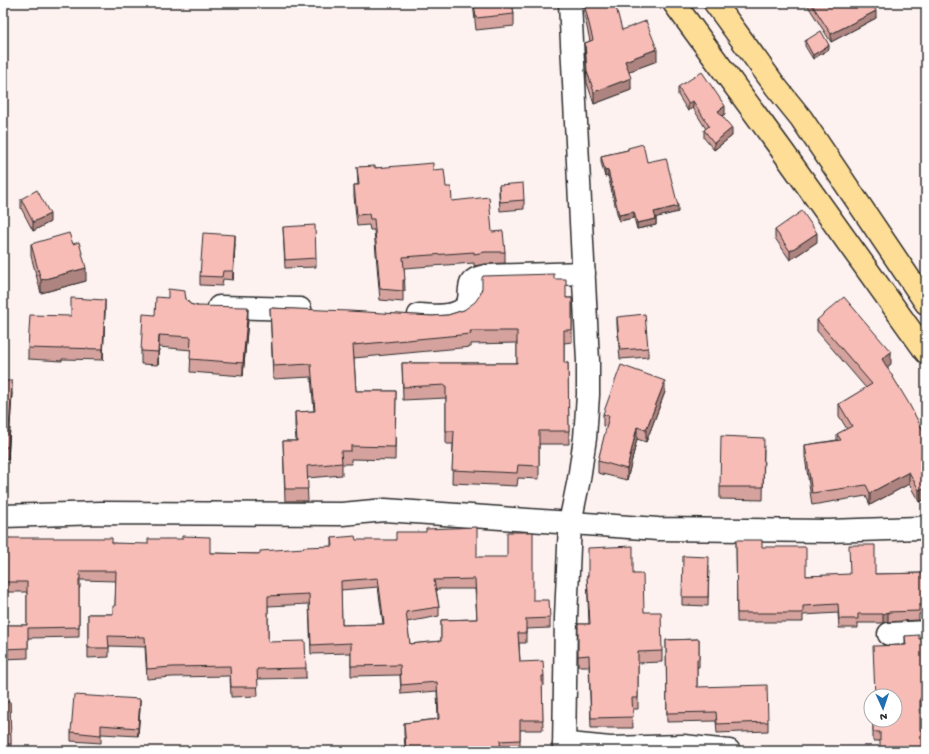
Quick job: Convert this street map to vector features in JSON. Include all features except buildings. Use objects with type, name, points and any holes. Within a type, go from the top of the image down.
[{"type":"highway","points":[[674,3],[781,149],[926,352]]},
{"type":"highway","points":[[716,3],[776,87],[801,118],[926,303]]},
{"type":"street","points":[[570,3],[584,273],[588,395],[585,438],[579,479],[570,523],[566,618],[564,748],[581,745],[610,748],[683,746],[729,751]]},
{"type":"street","points":[[403,314],[433,316],[447,315],[460,311],[469,301],[469,287],[478,277],[584,273]]},
{"type":"street","points":[[197,306],[319,310]]},
{"type":"street","points":[[3,516],[101,513],[342,514],[385,510],[658,529],[828,531],[926,527]]},
{"type":"street","points":[[889,634],[926,632]]}]
